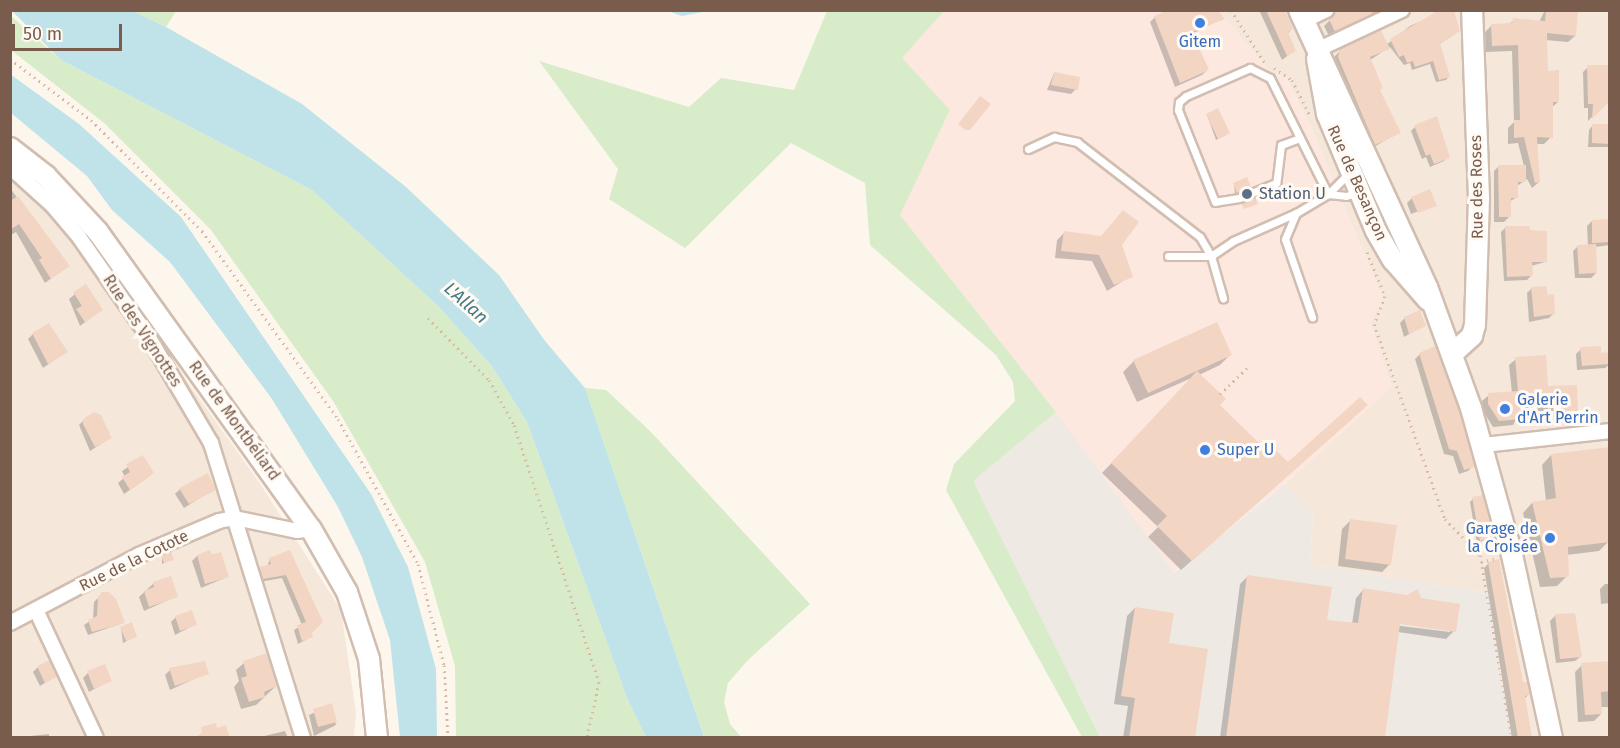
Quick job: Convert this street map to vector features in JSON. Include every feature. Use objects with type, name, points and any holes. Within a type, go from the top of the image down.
[{"type":"main road","name":"Rue des Roses","points":[[1452,354],[1472,336],[1475,325],[1479,198],[1472,10]]},
{"type":"main road","name":"Rue de Besançon","points":[[1302,16],[1317,50],[1362,180],[1393,260],[1430,301]]},
{"type":"main road","name":"Rue de Besançon","points":[[1317,50],[1327,114],[1362,180],[1427,287],[1430,301],[1452,354],[1484,446],[1512,555],[1552,738]]},
{"type":"main road","name":"Rue de Montbéliard","points":[[10,148],[46,176],[98,232],[311,529],[347,592],[369,659],[377,738]]},
{"type":"street","points":[[1302,16],[1327,10]]},
{"type":"street","points":[[1317,50],[1402,10]]},
{"type":"street","name":"Rue des Vignottes","points":[[10,167],[52,205],[79,237],[148,336],[211,443],[303,738]]},
{"type":"street","points":[[1484,446],[1610,431]]},
{"type":"street","points":[[235,518],[297,531],[311,529]]},
{"type":"street","name":"Rue de la Cotote","points":[[10,623],[139,555],[235,518]]},
{"type":"street","points":[[36,610],[96,738]]},
{"type":"lane","points":[[1300,138],[1281,145],[1276,183],[1239,198],[1215,202],[1178,110],[1179,102],[1186,96],[1250,68],[1261,71],[1270,78],[1300,138],[1328,194]]},
{"type":"lane","points":[[1028,149],[1054,137],[1077,142],[1200,237],[1211,256],[1223,298]]},
{"type":"lane","points":[[1168,256],[1211,256],[1233,241],[1296,213],[1328,194],[1362,180]]},
{"type":"lane","points":[[1328,194],[1346,196],[1362,180]]},
{"type":"lane","points":[[1296,213],[1288,227],[1287,251],[1312,317]]},
{"type":"path","points":[[1231,10],[1266,65],[1281,70],[1292,80],[1312,122]]},
{"type":"path","points":[[10,60],[91,120],[202,231],[338,419],[418,564],[444,665],[448,738]]},
{"type":"path","points":[[1363,241],[1384,296],[1374,324],[1445,519],[1479,555],[1512,738]]},
{"type":"path","points":[[428,318],[489,380],[514,425],[600,682],[587,738]]},
{"type":"path","points":[[1220,393],[1248,368]]},
{"type":"shaded area","points":[[944,11],[1219,11],[1270,72],[1285,76],[1312,130],[1383,299],[1370,323],[1392,387],[1285,484],[1173,573],[1056,412],[899,215],[950,111],[901,58]]},
{"type":"shaded area","points":[[1219,11],[1609,11],[1609,737],[1511,737],[1489,593],[1310,565],[1313,513],[1285,484],[1391,387],[1370,323],[1383,299],[1312,130],[1285,76],[1270,72]]},
{"type":"shaded area","points":[[10,176],[62,206],[259,482],[341,610],[356,713],[354,737],[11,737]]},
{"type":"shaded area","points":[[1056,412],[1174,573],[1285,484],[1313,513],[1310,565],[1489,593],[1511,737],[1100,737],[972,481]]},
{"type":"green space","points":[[133,11],[176,11],[166,27]]},
{"type":"green space","points":[[827,11],[944,11],[902,58],[950,110],[900,215],[1056,412],[973,481],[1100,737],[1082,737],[946,490],[954,464],[1015,401],[1013,382],[996,355],[870,245],[865,183],[791,143],[685,248],[609,199],[618,169],[539,61],[689,107],[721,78],[794,90]]},
{"type":"green space","points":[[10,15],[61,60],[312,190],[438,306],[491,365],[527,422],[627,698],[646,737],[456,737],[455,666],[425,562],[333,401],[211,230],[104,123],[11,50]]},
{"type":"green space","points":[[585,388],[606,390],[650,431],[810,604],[748,660],[728,683],[724,702],[730,724],[741,737],[704,737]]},
{"type":"water","name":"L'Allan","points":[[11,10],[133,11],[166,27],[302,104],[406,187],[499,275],[545,341],[585,388],[704,737],[646,737],[627,698],[527,422],[491,365],[438,306],[312,190],[61,60]]},
{"type":"water","points":[[668,11],[707,11],[682,16]]},
{"type":"water","points":[[10,74],[79,124],[181,217],[371,494],[408,567],[436,669],[437,737],[400,737],[390,640],[362,557],[338,507],[272,399],[170,262],[112,210],[87,176],[11,113]]},
{"type":"building","points":[[1168,10],[1218,10],[1225,19],[1192,32],[1209,70],[1180,83],[1154,16]]},
{"type":"building","points":[[1266,10],[1285,10],[1293,29],[1288,32],[1296,51],[1287,56]]},
{"type":"building","points":[[1336,10],[1372,10],[1373,14],[1335,32],[1329,19]]},
{"type":"building","points":[[1439,10],[1454,10],[1460,31],[1440,43],[1450,77],[1439,80],[1433,61],[1415,67],[1413,61],[1407,63],[1404,55],[1399,57],[1390,39]]},
{"type":"building","points":[[1546,10],[1578,10],[1576,36],[1547,33],[1548,71],[1559,70],[1559,102],[1553,102],[1553,138],[1537,137],[1540,182],[1535,183],[1524,137],[1514,138],[1514,120],[1520,120],[1518,45],[1492,46],[1491,24],[1512,23],[1513,18],[1545,21]]},
{"type":"building","points":[[1381,30],[1390,49],[1370,57],[1383,88],[1380,90],[1401,133],[1375,145],[1338,57],[1340,49]]},
{"type":"building","points":[[1587,65],[1608,65],[1610,76],[1609,102],[1592,119],[1593,104],[1588,104]]},
{"type":"building","points":[[1054,72],[1080,77],[1078,90],[1051,85]]},
{"type":"building","points":[[980,96],[991,104],[970,130],[965,130],[958,124]]},
{"type":"building","points":[[1218,108],[1230,133],[1218,139],[1206,114]]},
{"type":"building","points":[[1437,116],[1450,158],[1434,164],[1430,154],[1426,156],[1414,125]]},
{"type":"building","points":[[1592,124],[1610,124],[1610,144],[1592,143]]},
{"type":"building","points":[[1498,165],[1526,165],[1526,182],[1518,182],[1518,198],[1511,198],[1511,217],[1499,217]]},
{"type":"building","points":[[1247,177],[1251,187],[1237,193],[1233,183]]},
{"type":"building","points":[[1430,189],[1437,206],[1418,213],[1411,197]]},
{"type":"building","points":[[18,196],[70,266],[51,279],[39,260],[42,258],[19,224],[10,230],[10,201]]},
{"type":"building","points":[[1255,197],[1258,204],[1244,209],[1241,203]]},
{"type":"building","points":[[1123,210],[1139,222],[1122,245],[1133,277],[1114,285],[1099,255],[1061,251],[1064,231],[1101,236]]},
{"type":"building","points":[[1610,219],[1610,242],[1592,243],[1592,220]]},
{"type":"building","points":[[1505,226],[1529,226],[1530,230],[1547,231],[1547,262],[1532,262],[1533,276],[1507,277]]},
{"type":"building","points":[[1596,244],[1597,273],[1579,274],[1577,245]]},
{"type":"building","points":[[86,284],[103,310],[85,322],[76,309],[82,306],[73,292]]},
{"type":"building","points":[[1546,286],[1548,295],[1554,294],[1555,314],[1534,317],[1531,287]]},
{"type":"building","points":[[1420,310],[1426,326],[1409,334],[1404,317]]},
{"type":"building","points":[[1217,322],[1232,355],[1148,393],[1133,360]]},
{"type":"building","points":[[49,323],[68,352],[48,364],[32,333]]},
{"type":"building","points":[[1435,346],[1460,412],[1475,467],[1464,470],[1457,451],[1449,449],[1419,353]]},
{"type":"building","points":[[1601,346],[1601,353],[1610,352],[1610,364],[1582,366],[1580,347]]},
{"type":"building","points":[[1546,355],[1548,386],[1577,385],[1578,414],[1559,415],[1559,405],[1527,406],[1521,407],[1521,419],[1499,421],[1488,404],[1488,393],[1518,391],[1515,357]]},
{"type":"building","points":[[1197,371],[1226,399],[1220,405],[1258,442],[1266,441],[1288,462],[1360,397],[1368,405],[1192,561],[1157,526],[1167,516],[1111,463]]},
{"type":"building","points":[[94,412],[101,415],[112,438],[95,447],[83,424],[83,419]]},
{"type":"building","points":[[1610,447],[1610,542],[1568,547],[1569,577],[1550,578],[1532,502],[1556,498],[1551,454]]},
{"type":"building","points":[[143,455],[154,473],[130,490],[122,477],[130,472],[126,464]]},
{"type":"building","points":[[208,473],[216,490],[189,504],[179,488]]},
{"type":"building","points":[[1483,495],[1495,537],[1480,541],[1472,497]]},
{"type":"building","points":[[1350,519],[1397,525],[1391,565],[1345,559]]},
{"type":"building","points":[[210,550],[212,555],[221,552],[229,577],[205,584],[197,555]]},
{"type":"building","points":[[290,550],[323,622],[312,633],[313,637],[302,641],[297,625],[306,622],[286,575],[263,579],[259,567],[271,564],[269,558]]},
{"type":"building","points":[[171,551],[174,560],[164,563],[161,555]]},
{"type":"building","points":[[1499,559],[1523,682],[1527,682],[1530,695],[1525,696],[1532,738],[1518,738],[1488,562]]},
{"type":"building","points":[[1247,575],[1332,587],[1327,620],[1358,623],[1363,588],[1407,595],[1418,589],[1421,598],[1460,604],[1456,632],[1400,624],[1385,738],[1226,738]]},
{"type":"building","points":[[171,576],[178,597],[149,607],[144,591],[154,587],[153,582]]},
{"type":"building","points":[[102,592],[109,592],[116,599],[125,623],[92,632],[88,620],[97,616],[98,597]]},
{"type":"building","points":[[1135,607],[1174,613],[1169,643],[1208,649],[1195,738],[1129,738],[1135,698],[1121,696]]},
{"type":"building","points":[[192,610],[197,625],[180,631],[175,616]]},
{"type":"building","points":[[1575,613],[1582,657],[1560,659],[1555,614]]},
{"type":"building","points":[[132,622],[137,637],[126,641],[120,627]]},
{"type":"building","points":[[267,653],[277,686],[264,692],[265,697],[249,702],[241,678],[247,676],[243,661]]},
{"type":"building","points":[[50,660],[57,677],[45,683],[37,666]]},
{"type":"building","points":[[205,661],[209,674],[175,686],[169,668]]},
{"type":"building","points":[[1610,661],[1610,691],[1601,692],[1602,714],[1585,715],[1581,663]]},
{"type":"building","points":[[105,664],[112,681],[94,689],[87,671]]},
{"type":"building","points":[[332,703],[337,722],[318,727],[313,709]]},
{"type":"building","points":[[216,723],[217,728],[226,725],[230,738],[195,738],[202,732],[201,727]]},
{"type":"place","name":"Gitem","points":[[1200,23]]},
{"type":"place","name":"Station U","points":[[1247,194]]},
{"type":"place","name":"Galerie d'Art Perrin","points":[[1505,409]]},
{"type":"place","name":"Super U","points":[[1205,450]]},
{"type":"place","name":"Garage de la Croisée","points":[[1550,538]]}]
